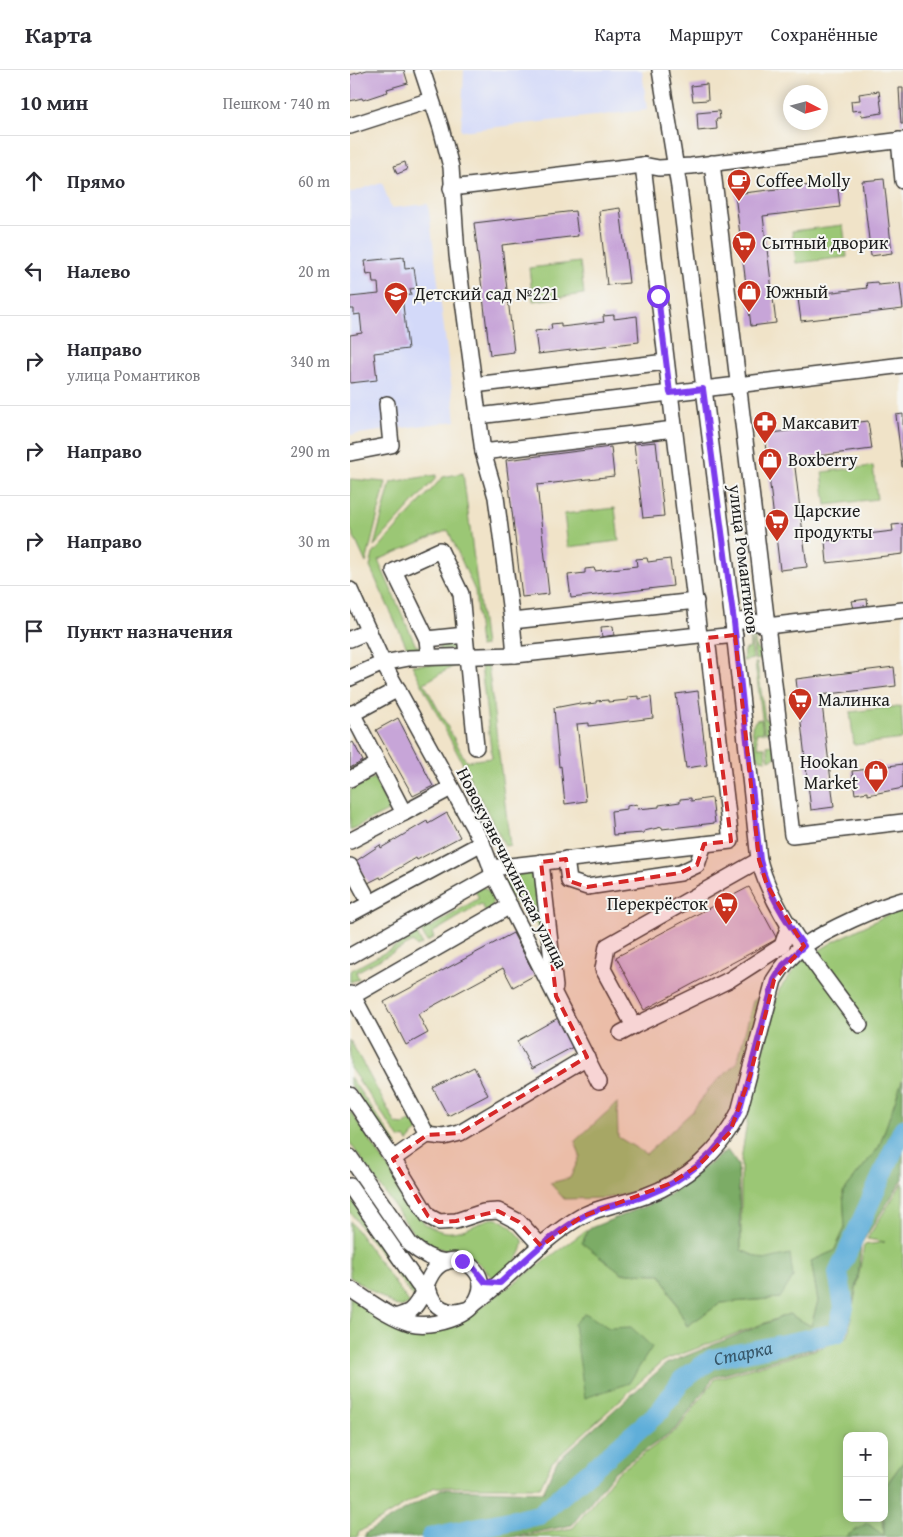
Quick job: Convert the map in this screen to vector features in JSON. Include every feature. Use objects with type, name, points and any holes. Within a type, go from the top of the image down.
[{"type":"street","points":[[422,70],[451,168],[451,188],[478,416],[483,452],[496,497],[515,655]]},
{"type":"street","name":"улица Романтиков","points":[[660,70],[675,166],[734,628],[760,860],[767,885],[789,925],[860,1025]]},
{"type":"street","points":[[350,126],[431,100]]},
{"type":"street","points":[[451,188],[643,165],[659,168],[712,163],[901,140],[903,181]]},
{"type":"street","points":[[712,163],[792,835],[903,822]]},
{"type":"street","points":[[350,678],[383,662],[429,658],[515,655],[699,635],[643,165]]},
{"type":"street","points":[[474,385],[666,362]]},
{"type":"street","points":[[478,416],[903,365]]},
{"type":"street","points":[[350,453],[391,445],[387,404]]},
{"type":"street","points":[[483,452],[674,429]]},
{"type":"street","points":[[429,658],[427,639],[394,571],[440,550],[461,594],[476,747]]},
{"type":"street","name":"Новокузнечихинская улица","points":[[350,590],[383,662],[482,843],[510,906],[599,1082]]},
{"type":"street","points":[[512,621],[696,601]]},
{"type":"street","points":[[350,956],[493,871],[541,862],[731,840],[708,638],[749,620],[767,626],[903,610]]},
{"type":"street","points":[[350,639],[369,630]]},
{"type":"street","points":[[427,639],[465,635]]},
{"type":"street","points":[[398,689],[351,714],[404,813]]},
{"type":"street","points":[[350,779],[378,764]]},
{"type":"street","points":[[350,841],[451,788]]},
{"type":"street","points":[[350,914],[482,843]]},
{"type":"street","points":[[566,859],[569,881],[587,887],[680,872],[697,866],[704,844]]},
{"type":"street","points":[[760,860],[607,946],[603,969],[628,1030],[729,980],[782,946],[789,925]]},
{"type":"street","points":[[541,862],[556,996]]},
{"type":"street","points":[[350,866],[370,903]]},
{"type":"street","points":[[350,1289],[396,1317],[408,1322],[430,1325],[439,1324],[470,1307],[500,1283],[540,1246],[581,1217],[646,1196],[698,1166],[718,1148],[730,1132],[739,1112],[774,980],[783,965],[804,946],[885,906],[903,900]]},
{"type":"street","points":[[427,1135],[352,995],[510,906]]},
{"type":"street","points":[[393,1159],[427,1135],[444,1137],[460,1133],[587,1057]]},
{"type":"street","points":[[350,1095],[428,1216],[439,1222],[456,1222],[483,1212],[498,1211],[519,1222],[540,1246]]},
{"type":"street","points":[[350,1157],[410,1244],[419,1252],[438,1261],[457,1260],[467,1263],[479,1277],[488,1283],[500,1283]]},
{"type":"street","points":[[350,1186],[429,1289],[439,1307],[447,1311],[457,1312],[470,1307],[480,1291],[479,1277]]},
{"type":"street","points":[[396,1317],[409,1311],[429,1289],[436,1268],[446,1262]]},
{"type":"highlighted area","points":[[735,635],[759,860],[767,885],[804,946],[774,980],[750,1076],[730,1132],[698,1166],[669,1184],[581,1217],[541,1246],[519,1222],[498,1211],[456,1221],[439,1222],[428,1216],[393,1159],[427,1135],[460,1133],[587,1057],[556,996],[541,862],[566,859],[569,881],[587,887],[680,873],[697,865],[704,844],[731,841],[707,638]]},
{"type":"shaded area","points":[[464,70],[642,70],[647,110],[461,131]]},
{"type":"shaded area","name":"Детский сад №221","points":[[382,182],[391,208],[428,204],[456,421],[350,435],[350,193]]},
{"type":"green space","points":[[843,225],[847,257],[796,263],[792,231]]},
{"type":"green space","points":[[580,262],[584,294],[533,301],[529,268]]},
{"type":"green space","points":[[873,466],[877,499],[826,505],[822,472]]},
{"type":"green space","points":[[463,473],[485,646],[480,647],[475,591],[448,530],[378,560],[416,646],[424,646],[425,650],[409,652],[370,567],[373,554],[443,477]]},
{"type":"green space","points":[[436,475],[436,478],[374,546],[391,482]]},
{"type":"green space","points":[[350,479],[386,482],[366,563],[350,528]]},
{"type":"green space","points":[[615,508],[619,541],[568,547],[564,514]]},
{"type":"green space","points":[[751,628],[753,629],[756,649],[763,651],[765,658],[755,660]]},
{"type":"green space","points":[[749,629],[753,659],[743,661],[744,650],[750,648]]},
{"type":"green space","points":[[464,642],[465,649],[439,650],[440,644]]},
{"type":"green space","points":[[459,663],[424,683],[466,761],[492,758],[481,666],[488,664],[510,845],[505,846],[412,665]]},
{"type":"green space","points":[[755,663],[757,663],[765,719],[773,721],[776,757],[769,760],[767,746],[773,745],[771,732],[764,732]]},
{"type":"green space","points":[[901,706],[903,739],[854,745],[850,712]]},
{"type":"green space","points":[[761,719],[763,733],[756,733],[758,747],[765,747],[766,760],[760,759],[755,753],[752,726],[756,720]]},
{"type":"green space","points":[[374,778],[390,810],[350,830],[350,790]]},
{"type":"green space","points":[[535,872],[546,941],[524,902],[517,906],[504,885],[513,876]]},
{"type":"green space","points":[[483,887],[492,896],[492,908],[486,912],[481,904],[432,933],[434,938],[427,942],[419,927],[426,923],[429,928],[479,898],[475,891]]},
{"type":"green space","points":[[903,907],[903,1078],[879,1147],[843,1192],[845,1228],[834,1251],[811,1261],[818,1301],[811,1326],[789,1314],[663,1361],[552,1462],[540,1487],[435,1487],[359,1532],[357,1537],[350,1537],[350,1296],[408,1328],[455,1326],[588,1229],[583,1243],[622,1273],[661,1274],[687,1326],[721,1303],[780,1298],[764,1260],[741,1250],[741,1160],[750,1103],[779,990],[800,962],[833,942]]},
{"type":"green space","points":[[414,928],[422,944],[417,947],[413,942],[356,972],[359,979],[350,982],[350,971],[412,938],[409,931]]},
{"type":"green space","points":[[763,994],[732,1112],[712,1142],[675,1170],[644,1190],[608,1198],[564,1199],[550,1183],[570,1178],[580,1156],[575,1141],[617,1103],[618,1137],[646,1154],[693,1111],[710,1087],[737,1063],[753,1001]]},
{"type":"green space","points":[[350,1040],[396,1124],[404,1125],[413,1120],[418,1130],[408,1142],[405,1137],[400,1139],[350,1068]]},
{"type":"green space","points":[[350,1077],[397,1145],[394,1146],[385,1136],[350,1084]]},
{"type":"green space","points":[[903,1078],[903,1179],[861,1244],[858,1279],[846,1335],[816,1348],[714,1377],[677,1428],[614,1472],[572,1525],[512,1537],[364,1537],[366,1533],[441,1489],[543,1492],[557,1461],[666,1364],[789,1314],[811,1326],[818,1301],[811,1261],[834,1251],[845,1228],[843,1192],[879,1147]]},
{"type":"green space","points":[[350,1110],[425,1224],[440,1231],[451,1232],[463,1230],[488,1220],[503,1221],[523,1240],[519,1256],[512,1265],[499,1277],[491,1277],[474,1260],[436,1247],[415,1236],[350,1143]]},
{"type":"green space","points":[[727,1150],[738,1165],[741,1250],[764,1260],[790,1254],[793,1277],[780,1298],[721,1303],[687,1326],[661,1274],[622,1273],[582,1243],[588,1229],[663,1199]]},
{"type":"green space","points":[[903,1182],[903,1462],[888,1483],[888,1432],[843,1432],[843,1522],[883,1522],[884,1536],[855,1531],[845,1537],[519,1537],[573,1528],[616,1474],[678,1429],[715,1379],[818,1349],[848,1336],[864,1245],[885,1242],[867,1239]]},
{"type":"green space","points":[[350,1197],[415,1291],[414,1298],[350,1212]]},
{"type":"green space","points":[[350,1221],[410,1304],[402,1307],[394,1305],[350,1277]]},
{"type":"green space","points":[[585,1313],[609,1328],[631,1327],[652,1347],[629,1383],[585,1398],[574,1324]]},
{"type":"green space","points":[[903,1462],[903,1537],[845,1537],[867,1523],[884,1536],[884,1522],[888,1522],[888,1483]]},
{"type":"building","points":[[367,70],[404,70],[408,83],[387,89],[388,92],[363,100],[362,98],[350,101],[350,75]]},
{"type":"building","points":[[707,84],[708,100],[693,101],[691,86]]},
{"type":"building","points":[[899,88],[903,88],[903,124],[901,124]]},
{"type":"building","points":[[879,91],[882,113],[862,116],[861,110],[852,111],[851,101],[860,100],[859,94]]},
{"type":"building","points":[[719,111],[720,119],[716,119],[717,129],[698,131],[697,113]]},
{"type":"building","points":[[405,162],[407,170],[397,174],[394,166]]},
{"type":"building","points":[[884,179],[892,253],[871,256],[862,181]]},
{"type":"building","points":[[837,182],[840,207],[763,216],[776,323],[751,326],[735,194]]},
{"type":"building","points":[[620,208],[629,283],[607,285],[599,211]]},
{"type":"building","points":[[575,211],[578,236],[502,245],[514,352],[490,355],[474,223]]},
{"type":"building","points":[[404,257],[405,269],[414,268],[417,288],[410,289],[411,295],[402,296],[408,349],[374,353],[377,380],[350,383],[350,335],[362,333],[360,314],[354,315],[354,309],[350,309],[350,297],[379,294],[378,283],[373,283],[372,274],[367,275],[365,261]]},
{"type":"building","points":[[877,282],[878,285],[900,283],[903,309],[801,321],[798,298],[815,296],[814,291],[824,290],[825,293],[867,288],[866,283]]},
{"type":"building","points":[[614,315],[614,319],[637,316],[639,342],[538,354],[535,331],[552,329],[551,324],[561,323],[561,327],[604,322],[603,316]]},
{"type":"building","points":[[903,414],[903,467],[902,467],[896,415]]},
{"type":"building","points":[[868,421],[872,449],[794,459],[807,567],[780,570],[764,434]]},
{"type":"building","points":[[656,442],[664,516],[643,518],[634,444]]},
{"type":"building","points":[[611,447],[614,476],[537,485],[549,594],[522,597],[506,460]]},
{"type":"building","points":[[903,524],[903,554],[827,563],[825,541],[841,539],[841,535],[851,534],[851,536],[893,531],[892,525]]},
{"type":"building","points":[[647,558],[648,562],[670,559],[673,586],[571,598],[568,575],[585,573],[585,569],[594,568],[595,571],[637,566],[636,559]]},
{"type":"building","points":[[867,599],[868,607],[854,609],[852,601]]},
{"type":"building","points":[[613,626],[614,635],[602,637],[601,627]]},
{"type":"building","points":[[894,667],[896,686],[821,695],[834,807],[811,810],[796,679]]},
{"type":"building","points":[[698,691],[707,765],[686,768],[676,694]]},
{"type":"building","points":[[639,696],[639,699],[651,697],[653,718],[589,726],[589,723],[577,724],[586,801],[565,804],[561,766],[559,767],[554,708],[580,703],[580,705],[596,703],[596,701],[628,700],[628,697]]},
{"type":"building","points":[[398,718],[433,786],[413,796],[376,730]]},
{"type":"building","points":[[353,742],[363,761],[350,768],[350,744]]},
{"type":"building","points":[[880,762],[881,767],[903,764],[903,788],[868,795],[868,792],[855,794],[852,771],[869,769],[868,764]]},
{"type":"building","points":[[691,798],[691,801],[712,798],[715,823],[662,829],[662,827],[644,831],[644,833],[613,835],[611,811],[627,809],[627,806],[637,804],[638,809],[659,807],[659,805],[680,802],[680,799]]},
{"type":"building","points":[[447,813],[460,837],[417,860],[416,858],[381,879],[380,877],[368,883],[356,861],[380,845],[381,848],[427,821],[428,824]]},
{"type":"building","points":[[749,887],[777,939],[644,1010],[616,957]]},
{"type":"building","points":[[513,933],[535,975],[513,987],[503,968],[418,1014],[428,1033],[406,1045],[384,1002]]},
{"type":"building","points":[[558,1018],[573,1047],[532,1069],[517,1041]]},
{"type":"building","points":[[474,1067],[488,1095],[448,1116],[433,1088]]},
{"type":"waterway","name":"Старка","points":[[431,1537],[539,1515],[660,1411],[682,1380],[712,1359],[837,1333],[844,1307],[838,1273],[903,1129]]},
{"type":"place","name":"Coffee Molly","points":[[739,202]]},
{"type":"place","name":"Сытный дворик","points":[[744,264]]},
{"type":"place","name":"Южный","points":[[749,313]]},
{"type":"place","name":"Детский сад №221","points":[[396,315]]},
{"type":"place","name":"Максавит","points":[[765,444]]},
{"type":"place","name":"Boxberry","points":[[770,481]]},
{"type":"place","name":"Царские продукты","points":[[777,542]]},
{"type":"place","name":"Малинка","points":[[800,721]]},
{"type":"place","name":"Hookan Market","points":[[876,793]]},
{"type":"place","name":"Перекрёсток","points":[[726,925]]},
{"type":"route","points":[[462,1261],[471,1265],[485,1282],[500,1283],[540,1246],[581,1217],[646,1196],[698,1166],[718,1148],[730,1132],[739,1112],[774,980],[783,965],[804,946],[789,925],[763,875],[734,622],[703,389],[670,393],[658,296]]}]
